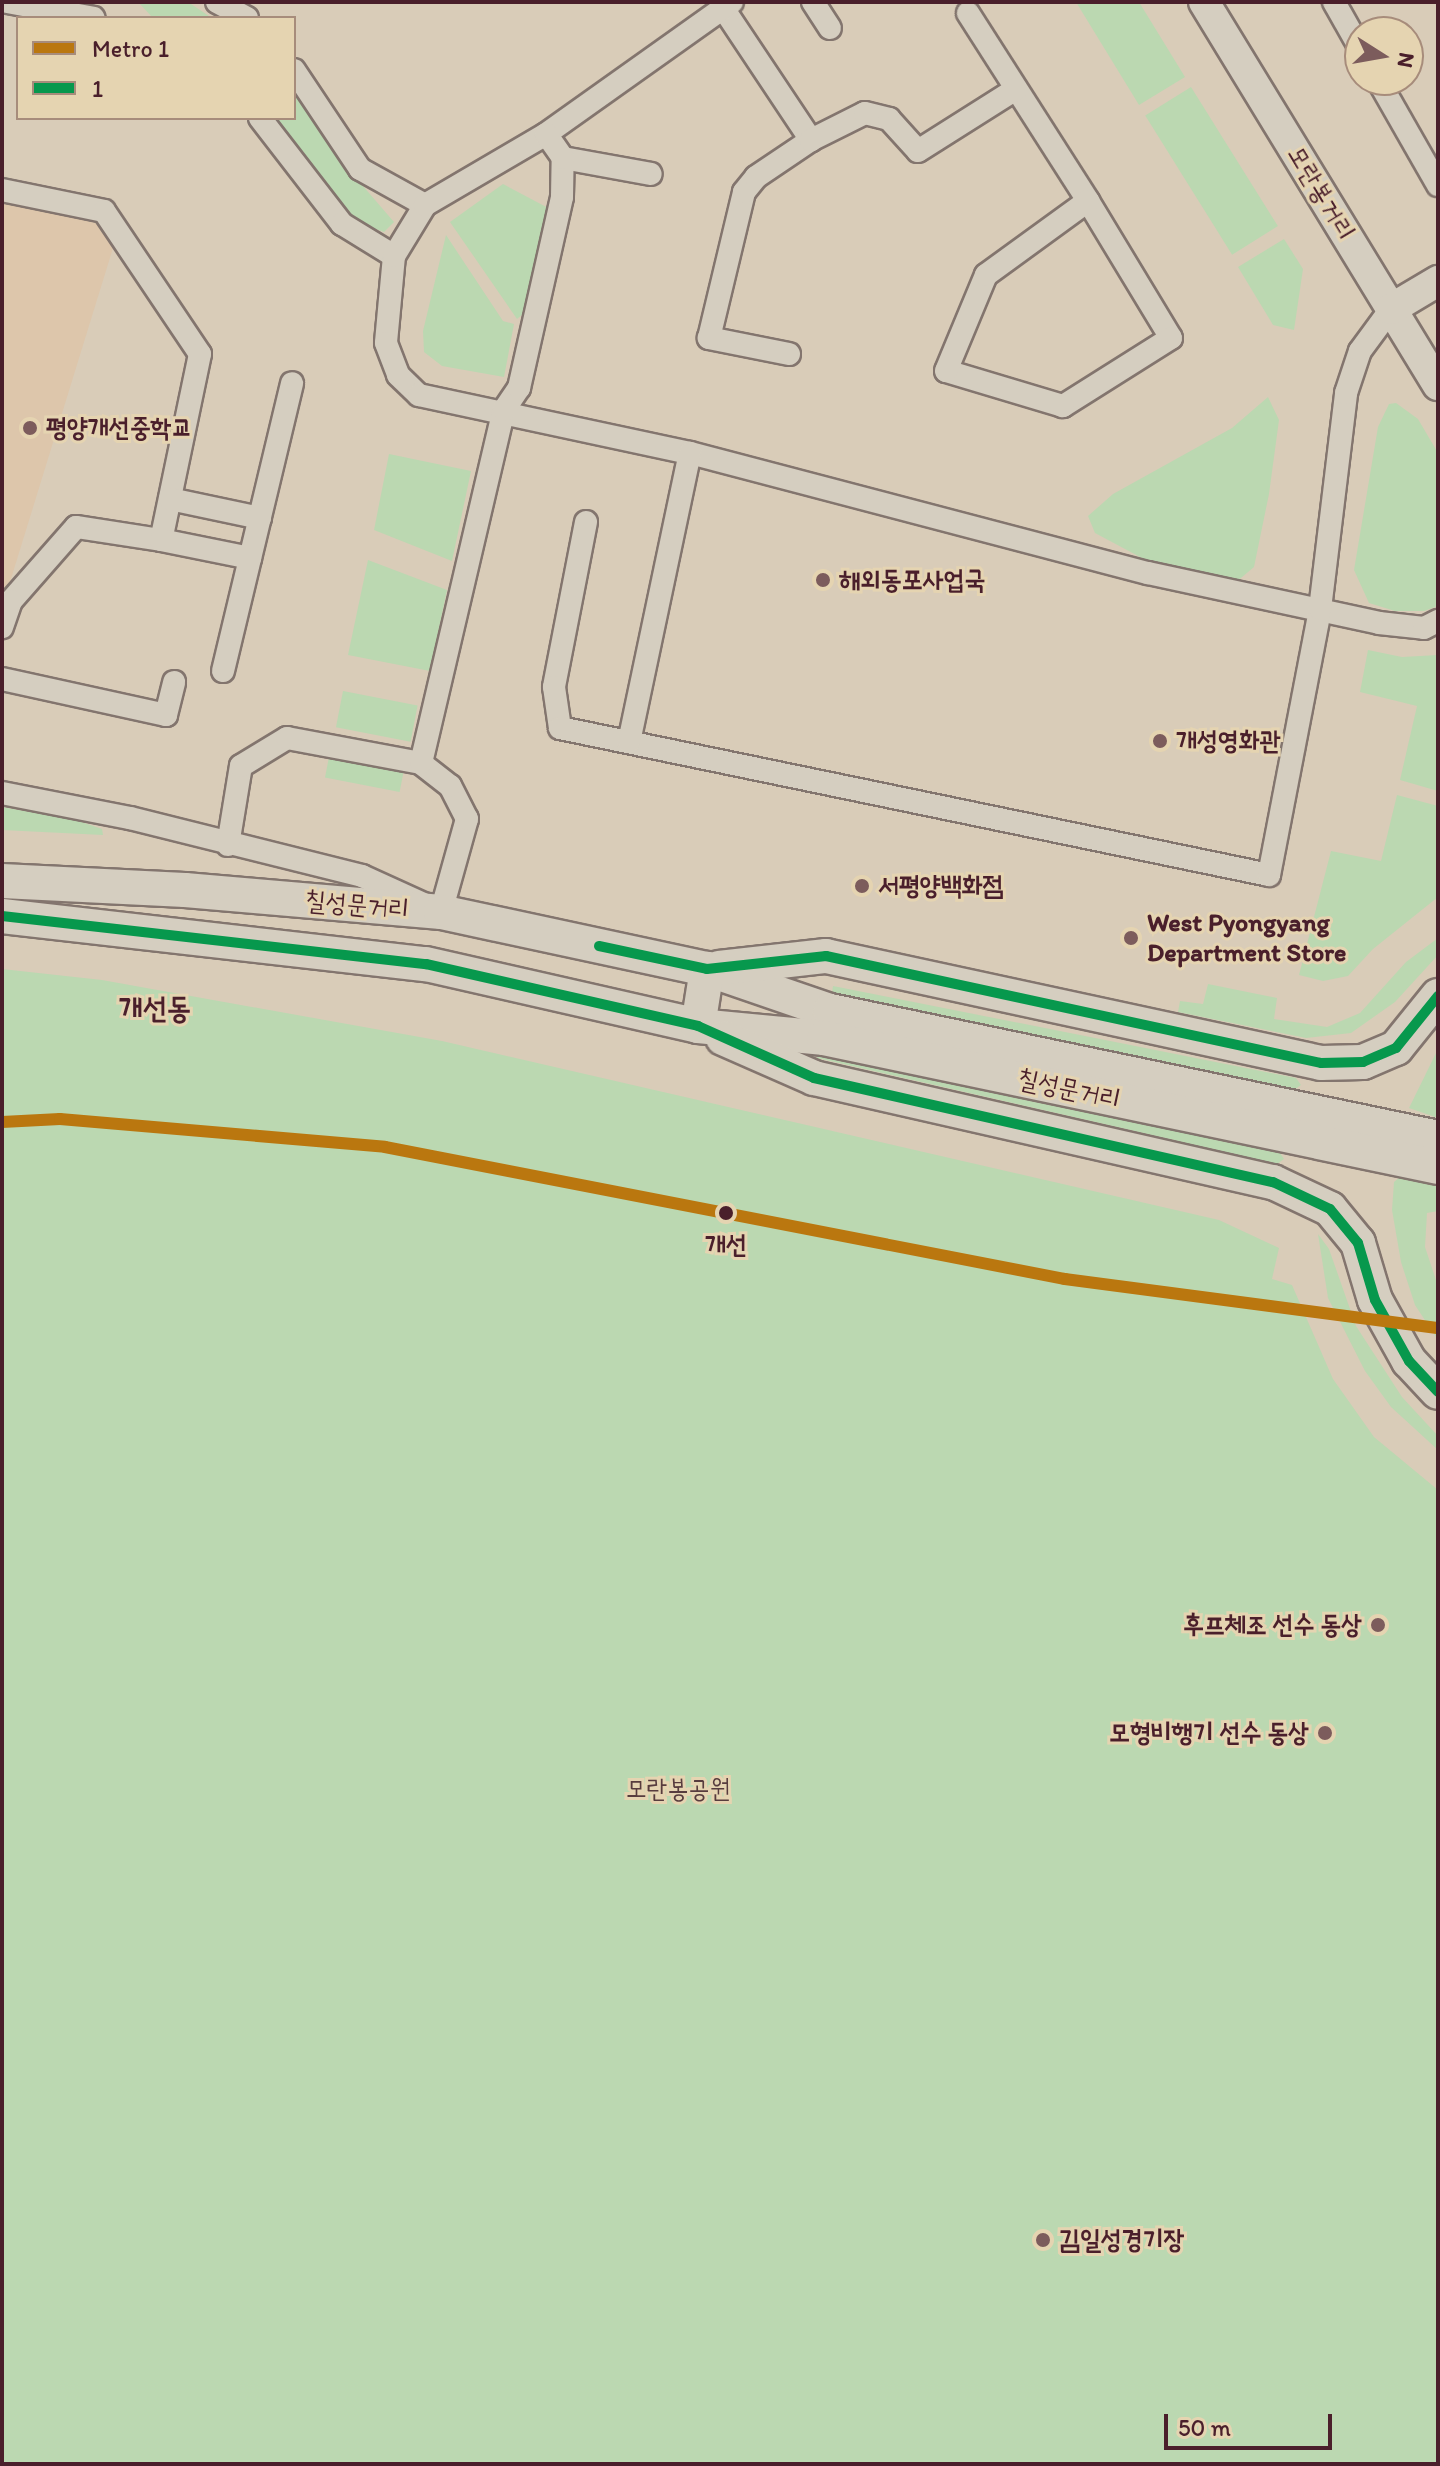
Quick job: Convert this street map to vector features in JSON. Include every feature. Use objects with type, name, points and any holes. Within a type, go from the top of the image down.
[{"type":"main road","name":"모란봉거리","points":[[1204,2],[1438,385]]},
{"type":"main road","points":[[1391,309],[1438,281]]},
{"type":"main road","name":"칠성문거리","points":[[2,881],[185,890],[441,912],[707,969],[830,1011],[1438,1138]]},
{"type":"main road","name":"칠성문거리","points":[[2,916],[426,964],[698,1026],[824,1038],[1438,1167]]},
{"type":"main road","name":"칠성문거리","points":[[707,969],[826,956],[1321,1063],[1363,1062],[1396,1048],[1438,996]]},
{"type":"main road","points":[[698,1026],[707,969]]},
{"type":"main road","name":"칠성문거리","points":[[698,1026],[814,1078],[1273,1182],[1330,1209],[1358,1243],[1375,1300],[1409,1361],[1438,1392]]},
{"type":"street","points":[[7,2],[83,16]]},
{"type":"street","points":[[217,2],[243,16]]},
{"type":"street","points":[[813,2],[830,28]]},
{"type":"street","points":[[1334,2],[1344,20]]},
{"type":"street","points":[[811,140],[727,5],[546,134],[425,205],[394,256],[386,343],[398,375],[419,395],[504,410],[690,453],[1148,573],[1424,628],[1438,621]]},
{"type":"street","points":[[968,13],[1088,201],[1171,338],[1063,406],[946,371],[986,275],[1088,201]]},
{"type":"street","points":[[296,73],[360,169],[425,205]]},
{"type":"street","points":[[789,354],[709,338],[744,192],[756,177],[811,140],[865,113],[889,119],[918,151],[1016,89]]},
{"type":"street","points":[[1387,96],[1438,185]]},
{"type":"street","points":[[262,120],[342,224],[394,256]]},
{"type":"street","points":[[421,763],[504,410],[519,388],[562,197],[563,158],[546,134]]},
{"type":"street","points":[[563,158],[651,174]]},
{"type":"street","points":[[2,190],[104,211],[200,354],[161,540]]},
{"type":"street","points":[[586,522],[554,687],[560,728],[1269,875],[1320,609],[1346,393],[1360,351],[1391,309]]},
{"type":"street","points":[[223,671],[292,383]]},
{"type":"street","points":[[629,742],[690,453]]},
{"type":"street","points":[[170,499],[260,518]]},
{"type":"street","points":[[2,627],[11,601],[76,527],[250,558]]},
{"type":"street","points":[[2,679],[166,715],[174,682]]},
{"type":"street","points":[[2,793],[130,818],[228,845],[362,876],[441,912],[467,819],[450,786],[421,763],[287,738],[241,766],[228,845]]},
{"type":"shaded area","name":"평양개선중학교","points":[[2,202],[97,223],[113,248],[2,608]]},
{"type":"green space","points":[[138,2],[188,2],[209,16],[151,16]]},
{"type":"green space","points":[[1076,2],[1139,2],[1185,77],[1139,105]]},
{"type":"green space","points":[[296,86],[344,164],[394,222],[384,232],[351,220],[277,120],[296,120]]},
{"type":"green space","points":[[1191,87],[1278,226],[1232,255],[1145,116]]},
{"type":"green space","points":[[503,184],[552,210],[533,306],[517,319],[450,222]]},
{"type":"green space","points":[[446,235],[503,321],[514,324],[504,377],[442,366],[424,352],[423,331]]},
{"type":"green space","points":[[1284,239],[1303,269],[1294,330],[1273,325],[1238,267]]},
{"type":"green space","points":[[1268,397],[1279,420],[1269,494],[1254,567],[1235,583],[1155,565],[1095,533],[1088,516],[1113,494],[1232,428]]},
{"type":"green space","points":[[1396,403],[1418,419],[1438,453],[1438,606],[1424,611],[1395,611],[1369,603],[1354,570],[1378,427],[1389,404]]},
{"type":"green space","points":[[389,454],[471,471],[452,561],[374,530]]},
{"type":"green space","points":[[368,560],[447,590],[430,671],[348,655]]},
{"type":"green space","points":[[1368,650],[1402,657],[1438,655],[1438,791],[1400,780],[1417,706],[1360,692]]},
{"type":"green space","points":[[343,691],[418,706],[411,742],[336,727]]},
{"type":"green space","points":[[329,757],[404,772],[400,792],[325,778]]},
{"type":"green space","points":[[1397,795],[1438,806],[1438,897],[1373,949],[1348,976],[1323,981],[1299,975],[1331,851],[1381,861]]},
{"type":"green space","points":[[2,807],[76,820],[102,829],[103,835],[2,830]]},
{"type":"green space","points":[[1438,938],[1438,955],[1395,1002],[1351,1033],[1306,1038],[1178,1012],[1180,1001],[1203,1004],[1208,984],[1277,998],[1274,1019],[1327,1027],[1360,1013],[1406,962]]},
{"type":"green space","name":"모란봉공원","points":[[2,969],[102,980],[442,1041],[1219,1220],[1279,1248],[1272,1279],[1292,1285],[1333,1379],[1374,1437],[1438,1490],[1438,2464],[2,2464]]},
{"type":"green space","points":[[833,986],[1296,1078],[1301,1085],[1294,1090],[832,993]]},
{"type":"green space","points":[[1438,1049],[1438,1118],[1409,1108]]},
{"type":"green space","points":[[819,1051],[1280,1153],[1284,1159],[1277,1164],[817,1058]]},
{"type":"green space","points":[[1400,1177],[1438,1185],[1438,1211],[1427,1213],[1425,1247],[1438,1286],[1438,1340],[1415,1305],[1401,1262],[1392,1210],[1394,1182]]},
{"type":"green space","points":[[1318,1234],[1329,1249],[1356,1326],[1402,1397],[1438,1436],[1438,1450],[1391,1407],[1365,1371],[1328,1298]]},
{"type":"metro line","name":"1","points":[[2,1122],[60,1119],[385,1147],[1065,1279],[1438,1328]]},
{"type":"transit line","name":"1","points":[[2,916],[426,964],[698,1026],[814,1078],[1273,1182],[1330,1209],[1358,1243],[1375,1300],[1409,1361],[1438,1392]]},
{"type":"transit line","name":"1","points":[[599,946],[707,969],[826,956],[1321,1063],[1363,1062],[1396,1048],[1438,996]]},
{"type":"place","name":"평양개선중학교","points":[[30,428]]},
{"type":"place","name":"해외동포사업국","points":[[823,580]]},
{"type":"place","name":"개성영화관","points":[[1160,741]]},
{"type":"place","name":"서평양백화점","points":[[862,886]]},
{"type":"place","name":"West Pyongyang Department Store","points":[[1131,938]]},
{"type":"place","name":"개선","points":[[726,1213]]},
{"type":"place","name":"후프체조 선수 동상","points":[[1378,1625]]},
{"type":"place","name":"모형비행기 선수 동상","points":[[1325,1733]]},
{"type":"place","name":"김일성경기장","points":[[1043,2240]]},
{"type":"district","name":"개선동","points":[[155,1008]]}]
